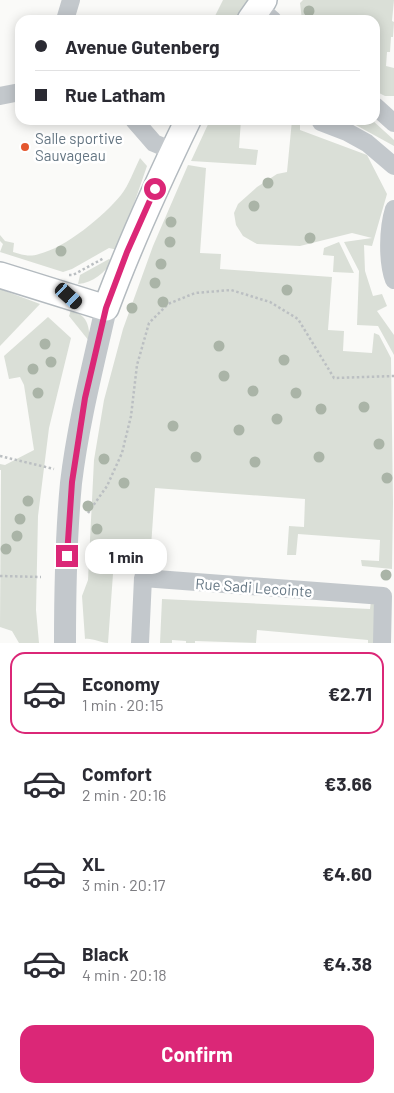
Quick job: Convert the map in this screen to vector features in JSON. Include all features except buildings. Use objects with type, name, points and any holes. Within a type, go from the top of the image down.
[{"type":"main road","points":[[0,275],[66,286],[98,284],[115,262],[186,125]]},
{"type":"main road","points":[[66,286],[106,308],[115,262]]},
{"type":"street","points":[[66,15],[71,0]]},
{"type":"street","points":[[0,96],[15,93]]},
{"type":"street","points":[[380,110],[393,120]]},
{"type":"street","points":[[138,125],[154,143],[173,151]]},
{"type":"street","points":[[328,125],[367,142],[394,166]]},
{"type":"street","points":[[394,209],[390,222],[391,270],[394,280]]},
{"type":"street","points":[[66,286],[89,315],[100,335]]},
{"type":"street","points":[[65,643],[66,575],[73,474],[85,398],[106,308]]},
{"type":"street","name":"Rue Sadi Lecointe","points":[[140,643],[143,578],[383,596],[382,643]]},
{"type":"path","points":[[66,286],[73,275],[115,262]]},
{"type":"path","points":[[86,516],[107,486],[122,453],[131,416],[137,365],[149,323],[168,304],[195,293],[232,290],[270,302],[298,319],[334,378],[394,376]]},
{"type":"path","points":[[0,456],[73,474]]},
{"type":"path","points":[[0,576],[41,577]]},
{"type":"shaded area","points":[[223,0],[250,0],[241,15],[216,15]]},
{"type":"shaded area","points":[[303,0],[394,0],[393,37],[391,37],[390,52],[387,52],[386,66],[394,68],[394,96],[385,96],[380,94],[380,15],[301,15],[300,3]]},
{"type":"shaded area","points":[[208,125],[241,125],[239,148],[258,150],[256,165],[191,161]]},
{"type":"shaded area","points":[[292,125],[300,125],[300,130],[367,155],[387,194],[372,246],[364,245],[365,271],[373,296],[382,294],[387,306],[377,311],[394,335],[394,355],[378,326],[357,325],[359,271],[344,242],[372,238],[352,233],[300,246],[257,244],[243,236],[236,225],[234,213],[238,204],[257,187],[277,174],[287,172]]},
{"type":"shaded area","points":[[356,125],[378,125],[394,140],[394,146]]},
{"type":"shaded area","points":[[140,158],[147,166],[118,250],[109,248],[72,269],[63,272],[0,252],[3,244],[0,241],[0,235],[5,241],[14,243],[13,252],[23,255],[36,255],[49,251],[72,238],[105,212],[121,195]]},
{"type":"shaded area","points":[[188,165],[206,168],[200,253],[221,254],[220,269],[332,277],[328,330],[344,331],[343,351],[372,353],[374,333],[379,335],[391,358],[392,569],[362,566],[361,560],[379,561],[380,540],[298,534],[296,555],[287,555],[289,526],[304,527],[305,499],[155,488],[150,562],[114,560],[108,643],[85,639],[82,596],[88,580],[94,460],[104,400],[123,329],[153,246]]},
{"type":"shaded area","points":[[339,242],[354,273],[333,272],[334,256],[323,255],[324,248]]},
{"type":"shaded area","points":[[109,259],[113,261],[102,273],[89,282],[78,284],[80,275]]},
{"type":"shaded area","points":[[0,289],[40,304],[0,346]]},
{"type":"shaded area","points":[[71,310],[84,318],[88,326],[89,341],[69,316]]},
{"type":"shaded area","points":[[48,317],[71,338],[49,428],[38,516],[36,610],[39,643],[19,643],[12,631],[0,627],[0,464],[5,465],[34,450],[24,385],[20,377],[9,379],[4,356]]},
{"type":"shaded area","points":[[162,599],[370,609],[371,601],[376,603],[376,643],[368,643],[368,640],[257,630],[256,643],[195,641],[195,643],[186,643],[186,641],[172,640],[172,643],[160,643]]},
{"type":"place","name":"Salle sportive Sauvageau","points":[[25,147]]},
{"type":"route","points":[[67,556],[72,482],[85,398],[106,308],[127,252],[155,189]]}]
